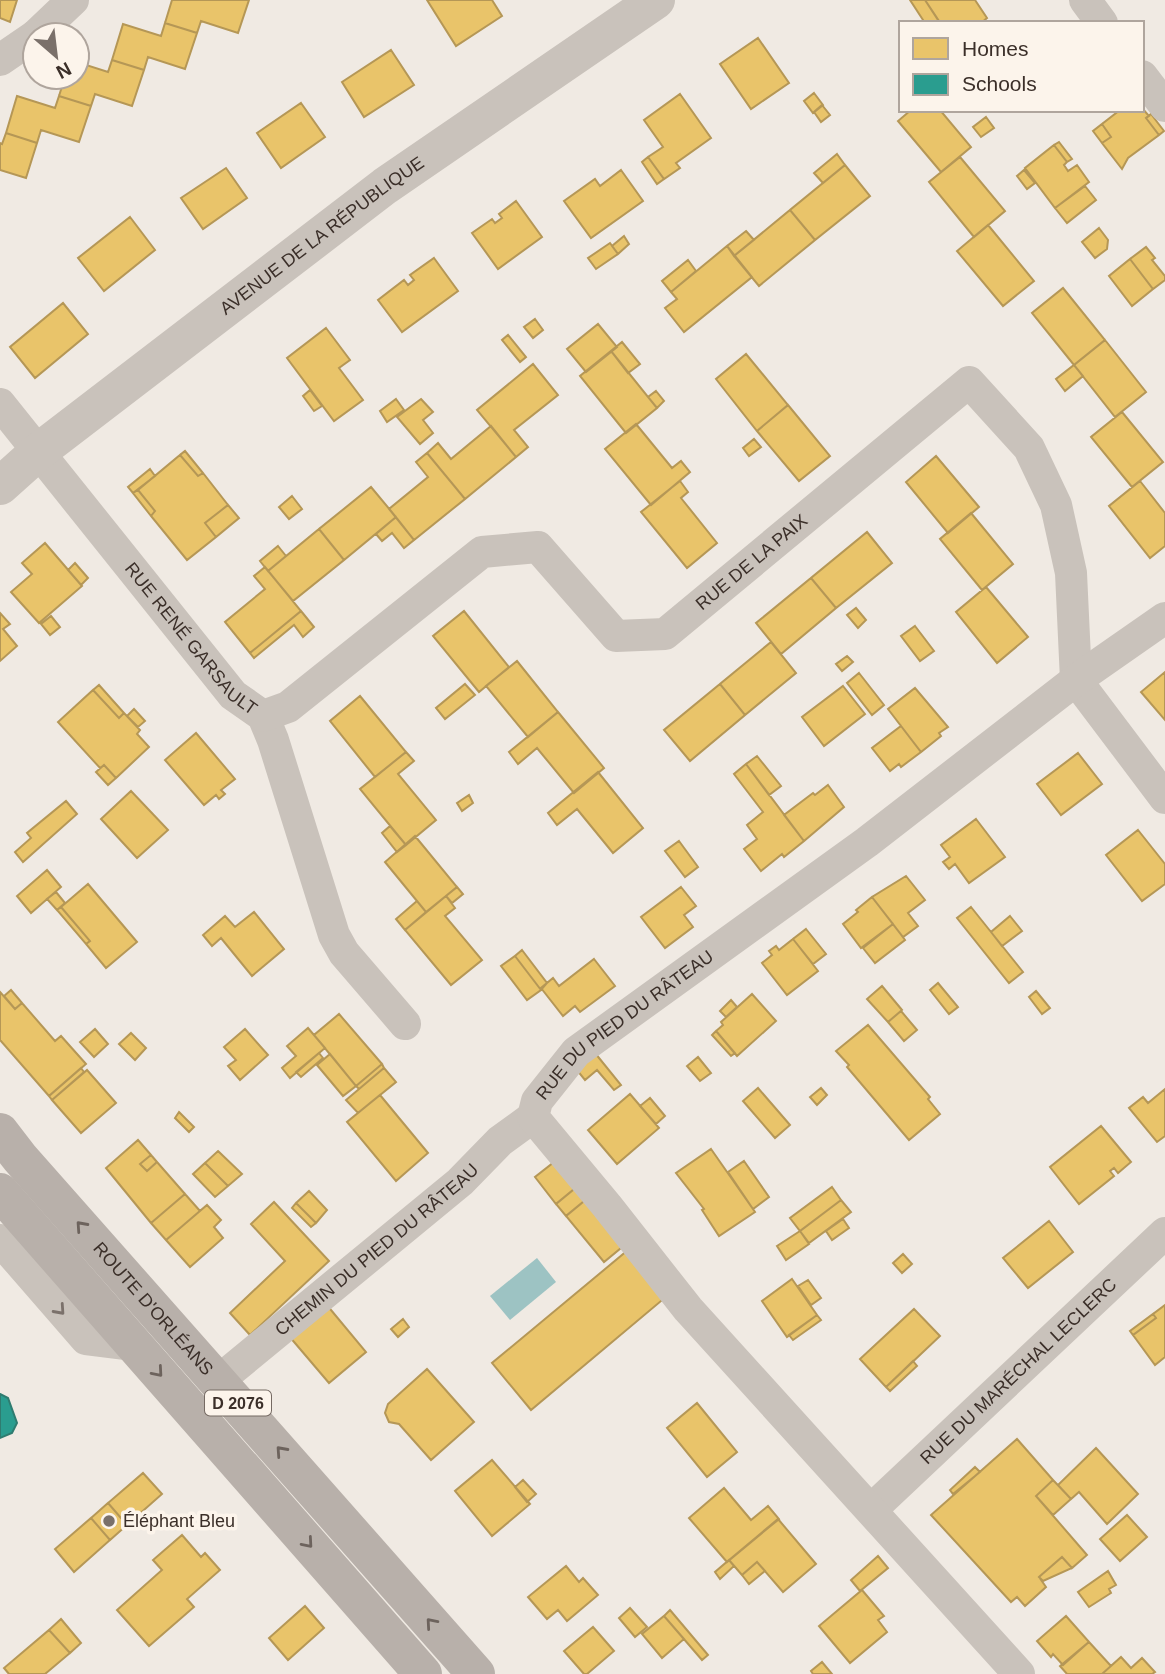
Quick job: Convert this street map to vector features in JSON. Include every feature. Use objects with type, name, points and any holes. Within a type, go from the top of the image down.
[{"type":"main road","name":"ROUTE D'ORLÉANS","points":[[0,1132],[20,1158],[476,1674]]},
{"type":"main road","name":"D 2076","points":[[0,1192],[423,1674]]},
{"type":"street","points":[[51,21],[73,0]]},
{"type":"street","name":"AVENUE DE LA RÉPUBLIQUE","points":[[0,486],[38,452],[385,186],[656,0]]},
{"type":"street","points":[[1086,0],[1101,21]]},
{"type":"street","points":[[0,60],[21,45]]},
{"type":"street","points":[[1144,79],[1165,106]]},
{"type":"street","name":"RUE DE LA PAIX","points":[[263,716],[288,707],[482,552],[538,547],[616,636],[665,634],[970,382],[1029,448],[1056,505],[1071,573],[1076,680]]},
{"type":"street","name":"RUE RENÉ GARSAULT","points":[[0,404],[233,695],[263,716],[273,740],[334,935],[344,953],[405,1024]]},
{"type":"street","name":"RUE DU PIED DU RÂTEAU","points":[[1019,1674],[688,1309],[533,1117],[537,1101],[576,1052],[867,842],[1076,680],[1165,618]]},
{"type":"street","points":[[1076,680],[1165,798]]},
{"type":"street","name":"CHEMIN DU PIED DU RÂTEAU","points":[[218,1381],[460,1182],[500,1141],[533,1117]]},
{"type":"street","name":"RUE DU MARÉCHAL LECLERC","points":[[872,1509],[1165,1233]]},
{"type":"street","points":[[0,1240],[86,1339],[134,1345]]},
{"type":"water","points":[[537,1258],[556,1282],[510,1320],[490,1296]]},
{"type":"building: Homes","points":[[0,0],[17,0],[10,22],[0,18]]},
{"type":"building: Homes","points":[[172,0],[249,0],[238,33],[201,21],[197,33],[165,23]]},
{"type":"building: Homes","points":[[427,0],[492,0],[502,16],[456,46]]},
{"type":"building: Homes","points":[[910,0],[925,0],[939,21],[924,21]]},
{"type":"building: Homes","points":[[925,0],[975,0],[987,18],[983,21],[939,21]]},
{"type":"building: Homes","points":[[165,23],[197,33],[185,69],[148,57],[144,70],[112,60],[123,24],[161,36]]},
{"type":"building: Homes","points":[[758,38],[789,83],[751,109],[720,64]]},
{"type":"building: Homes","points":[[391,50],[414,85],[364,117],[342,82]]},
{"type":"building: Homes","points":[[112,60],[144,70],[132,106],[95,94],[91,106],[59,96],[61,91],[91,91],[91,67],[108,72]]},
{"type":"building: Homes","points":[[814,93],[823,105],[813,113],[804,101]]},
{"type":"building: Homes","points":[[680,94],[711,138],[676,163],[680,168],[664,179],[648,157],[663,147],[644,120]]},
{"type":"building: Homes","points":[[17,96],[55,108],[59,96],[91,106],[79,142],[41,130],[37,143],[6,133]]},
{"type":"building: Homes","points":[[301,103],[325,137],[281,168],[257,133]]},
{"type":"building: Homes","points":[[822,105],[830,115],[821,122],[814,112]]},
{"type":"building: Homes","points":[[1144,110],[1149,116],[1146,118],[1159,135],[1128,158],[1122,169],[1102,143],[1111,137],[1102,124],[1117,112]]},
{"type":"building: Homes","points":[[909,112],[942,112],[971,147],[941,172],[898,121]]},
{"type":"building: Homes","points":[[1151,114],[1164,131],[1159,135],[1146,118]]},
{"type":"building: Homes","points":[[986,117],[994,128],[981,137],[973,127]]},
{"type":"building: Homes","points":[[1102,124],[1111,137],[1102,143],[1093,131]]},
{"type":"building: Homes","points":[[6,133],[37,143],[26,178],[0,170],[0,143],[2,144]]},
{"type":"building: Homes","points":[[1059,142],[1072,159],[1067,162],[1054,145]]},
{"type":"building: Homes","points":[[1054,145],[1067,162],[1064,165],[1068,171],[1077,165],[1089,182],[1055,208],[1025,168]]},
{"type":"building: Homes","points":[[837,154],[845,165],[823,183],[814,173]]},
{"type":"building: Homes","points":[[648,157],[664,179],[657,184],[642,162]]},
{"type":"building: Homes","points":[[960,157],[1005,211],[974,237],[929,182]]},
{"type":"building: Homes","points":[[845,165],[870,196],[815,240],[790,210]]},
{"type":"building: Homes","points":[[226,168],[247,198],[203,229],[181,198]]},
{"type":"building: Homes","points":[[621,170],[643,201],[591,238],[564,201],[595,179],[600,186]]},
{"type":"building: Homes","points":[[1024,170],[1035,183],[1027,189],[1017,176]]},
{"type":"building: Homes","points":[[1085,186],[1096,200],[1067,223],[1055,208]]},
{"type":"building: Homes","points":[[516,201],[542,237],[498,269],[472,233],[492,219],[495,223],[502,218],[499,214]]},
{"type":"building: Homes","points":[[790,210],[815,240],[759,286],[734,256]]},
{"type":"building: Homes","points":[[130,217],[155,250],[104,291],[78,258]]},
{"type":"building: Homes","points":[[988,225],[1034,281],[1003,306],[957,251]]},
{"type":"building: Homes","points":[[1099,228],[1108,240],[1107,249],[1095,258],[1082,242]]},
{"type":"building: Homes","points":[[746,231],[754,240],[734,256],[727,246]]},
{"type":"building: Homes","points":[[624,236],[629,244],[618,254],[612,246]]},
{"type":"building: Homes","points":[[610,243],[618,254],[596,269],[588,258]]},
{"type":"building: Homes","points":[[727,246],[752,277],[684,332],[665,308],[677,299],[671,292]]},
{"type":"building: Homes","points":[[1146,247],[1155,258],[1152,260],[1165,276],[1165,280],[1153,289],[1130,259]]},
{"type":"building: Homes","points":[[434,258],[458,291],[402,332],[378,300],[404,280],[408,285],[414,280],[410,275]]},
{"type":"building: Homes","points":[[1130,259],[1153,289],[1132,306],[1109,276]]},
{"type":"building: Homes","points":[[688,260],[696,271],[671,292],[662,281]]},
{"type":"building: Homes","points":[[1063,288],[1105,340],[1074,365],[1032,313]]},
{"type":"building: Homes","points":[[63,303],[88,334],[35,378],[10,347]]},
{"type":"building: Homes","points":[[535,319],[543,330],[533,338],[524,327]]},
{"type":"building: Homes","points":[[598,324],[617,347],[586,372],[567,349]]},
{"type":"building: Homes","points":[[326,328],[350,360],[339,368],[363,400],[334,421],[287,358]]},
{"type":"building: Homes","points":[[508,335],[526,357],[520,362],[502,340]]},
{"type":"building: Homes","points":[[1105,340],[1146,392],[1115,417],[1074,365]]},
{"type":"building: Homes","points":[[622,342],[640,364],[628,373],[611,351]]},
{"type":"building: Homes","points":[[611,351],[657,408],[626,433],[580,376]]},
{"type":"building: Homes","points":[[746,354],[788,405],[757,431],[716,379]]},
{"type":"building: Homes","points":[[533,364],[558,395],[514,430],[528,447],[516,457],[477,410]]},
{"type":"building: Homes","points":[[1074,365],[1083,376],[1065,391],[1056,379]]},
{"type":"building: Homes","points":[[310,390],[322,406],[314,411],[303,396]]},
{"type":"building: Homes","points":[[656,391],[664,401],[657,408],[648,397]]},
{"type":"building: Homes","points":[[396,399],[404,410],[387,422],[380,411]]},
{"type":"building: Homes","points":[[421,399],[433,412],[423,420],[433,433],[420,444],[397,417]]},
{"type":"building: Homes","points":[[788,405],[830,456],[799,481],[757,431]]},
{"type":"building: Homes","points":[[1122,412],[1163,462],[1132,487],[1091,437]]},
{"type":"building: Homes","points":[[636,424],[672,468],[681,461],[690,472],[651,505],[605,449]]},
{"type":"building: Homes","points":[[491,426],[516,457],[465,499],[427,453],[438,443],[451,459]]},
{"type":"building: Homes","points":[[754,439],[761,447],[749,456],[743,448]]},
{"type":"building: Homes","points":[[185,451],[203,473],[198,476],[180,455]]},
{"type":"building: Homes","points":[[427,453],[465,499],[414,540],[389,509],[428,477],[416,462]]},
{"type":"building: Homes","points":[[180,455],[198,476],[203,473],[228,505],[205,523],[216,537],[187,560],[151,516],[155,511],[138,490]]},
{"type":"building: Homes","points":[[936,456],[979,507],[948,533],[906,482]]},
{"type":"building: Homes","points":[[150,469],[155,476],[133,493],[128,487]]},
{"type":"building: Homes","points":[[680,481],[688,492],[681,498],[717,543],[687,568],[641,512]]},
{"type":"building: Homes","points":[[1140,481],[1165,513],[1165,546],[1150,558],[1109,506]]},
{"type":"building: Homes","points":[[371,487],[396,517],[344,560],[319,529]]},
{"type":"building: Homes","points":[[138,490],[155,511],[151,516],[133,493]]},
{"type":"building: Homes","points":[[292,496],[302,509],[289,519],[279,507]]},
{"type":"building: Homes","points":[[228,505],[239,518],[216,537],[205,523]]},
{"type":"building: Homes","points":[[971,513],[1013,564],[982,590],[940,539]]},
{"type":"building: Homes","points":[[396,517],[414,540],[404,548],[392,533],[382,541],[376,534]]},
{"type":"building: Homes","points":[[319,529],[344,560],[293,601],[268,571]]},
{"type":"building: Homes","points":[[867,532],[892,563],[836,608],[811,578]]},
{"type":"building: Homes","points":[[45,543],[82,586],[39,623],[11,592],[32,574],[22,563]]},
{"type":"building: Homes","points":[[278,546],[286,556],[268,571],[260,561]]},
{"type":"building: Homes","points":[[75,563],[88,578],[81,585],[68,570]]},
{"type":"building: Homes","points":[[265,567],[301,611],[250,653],[225,622],[265,589],[254,576]]},
{"type":"building: Homes","points":[[811,578],[836,608],[781,654],[756,623]]},
{"type":"building: Homes","points":[[986,587],[1028,637],[997,663],[956,612]]},
{"type":"building: Homes","points":[[856,608],[866,620],[858,628],[847,615]]},
{"type":"building: Homes","points":[[301,611],[314,627],[303,637],[294,625],[254,658],[250,653]]},
{"type":"building: Homes","points":[[464,611],[509,667],[479,692],[433,636]]},
{"type":"building: Homes","points":[[0,613],[10,624],[3,629],[17,646],[0,661]]},
{"type":"building: Homes","points":[[51,616],[60,627],[50,635],[41,624]]},
{"type":"building: Homes","points":[[915,626],[934,651],[920,661],[901,636]]},
{"type":"building: Homes","points":[[771,642],[796,673],[745,715],[720,684]]},
{"type":"building: Homes","points":[[847,656],[853,662],[842,671],[836,664]]},
{"type":"building: Homes","points":[[517,661],[558,712],[528,737],[486,686]]},
{"type":"building: Homes","points":[[1165,672],[1165,720],[1141,692]]},
{"type":"building: Homes","points":[[859,673],[884,705],[872,715],[847,683]]},
{"type":"building: Homes","points":[[465,684],[475,695],[445,719],[436,708]]},
{"type":"building: Homes","points":[[720,684],[745,715],[690,761],[664,730]]},
{"type":"building: Homes","points":[[99,685],[124,713],[119,718],[93,690]]},
{"type":"building: Homes","points":[[843,686],[865,714],[824,746],[802,717]]},
{"type":"building: Homes","points":[[915,688],[948,727],[921,752],[888,709]]},
{"type":"building: Homes","points":[[93,690],[119,718],[124,713],[140,730],[137,734],[149,747],[116,778],[104,765],[100,768],[58,722]]},
{"type":"building: Homes","points":[[360,696],[406,752],[375,777],[330,721]]},
{"type":"building: Homes","points":[[134,709],[145,721],[138,727],[127,716]]},
{"type":"building: Homes","points":[[558,712],[604,768],[574,793],[537,748],[518,764],[509,752]]},
{"type":"building: Homes","points":[[901,726],[921,752],[901,767],[899,764],[890,771],[872,748]]},
{"type":"building: Homes","points":[[196,733],[235,779],[221,790],[225,794],[219,799],[216,795],[204,805],[165,760]]},
{"type":"building: Homes","points":[[406,752],[414,761],[398,774],[436,820],[406,845],[360,789]]},
{"type":"building: Homes","points":[[1078,753],[1102,784],[1061,815],[1037,784]]},
{"type":"building: Homes","points":[[757,756],[781,786],[769,795],[746,764]]},
{"type":"building: Homes","points":[[746,764],[804,841],[761,871],[744,849],[757,839],[747,825],[763,812],[734,774]]},
{"type":"building: Homes","points":[[104,765],[116,778],[108,785],[96,772]]},
{"type":"building: Homes","points":[[598,772],[643,828],[613,853],[577,809],[557,825],[548,813]]},
{"type":"building: Homes","points":[[828,785],[844,807],[804,841],[784,815]]},
{"type":"building: Homes","points":[[131,791],[168,830],[137,858],[101,819]]},
{"type":"building: Homes","points":[[469,795],[473,803],[462,811],[457,803]]},
{"type":"building: Homes","points":[[66,801],[77,814],[23,862],[15,852],[31,838],[27,833]]},
{"type":"building: Homes","points":[[976,819],[1005,857],[969,883],[955,864],[949,869],[943,862],[950,857],[941,845]]},
{"type":"building: Homes","points":[[390,826],[406,845],[397,852],[382,833]]},
{"type":"building: Homes","points":[[1138,830],[1165,864],[1165,884],[1142,901],[1106,855]]},
{"type":"building: Homes","points":[[415,836],[457,887],[426,912],[385,862]]},
{"type":"building: Homes","points":[[679,841],[698,867],[685,877],[665,851]]},
{"type":"building: Homes","points":[[47,870],[61,887],[31,913],[17,896]]},
{"type":"building: Homes","points":[[906,876],[925,900],[908,913],[918,926],[903,937],[872,897]]},
{"type":"building: Homes","points":[[88,884],[137,942],[106,968],[86,944],[90,941],[61,907]]},
{"type":"building: Homes","points":[[457,887],[463,894],[452,903],[446,896]]},
{"type":"building: Homes","points":[[681,887],[696,906],[684,915],[693,927],[665,948],[641,917]]},
{"type":"building: Homes","points":[[56,892],[65,903],[57,910],[47,899]]},
{"type":"building: Homes","points":[[446,896],[455,908],[445,916],[482,960],[451,985],[405,930]]},
{"type":"building: Homes","points":[[872,897],[893,924],[861,948],[843,924]]},
{"type":"building: Homes","points":[[417,901],[426,912],[405,930],[396,919]]},
{"type":"building: Homes","points":[[61,907],[90,941],[86,944],[57,910]]},
{"type":"building: Homes","points":[[971,907],[1023,972],[1009,983],[957,918]]},
{"type":"building: Homes","points":[[254,912],[284,949],[252,976],[221,938],[212,946],[203,935],[225,916],[235,927]]},
{"type":"building: Homes","points":[[1010,916],[1022,931],[1002,946],[991,932]]},
{"type":"building: Homes","points":[[893,924],[905,940],[875,963],[863,948]]},
{"type":"building: Homes","points":[[806,929],[826,954],[813,964],[793,939]]},
{"type":"building: Homes","points":[[793,939],[818,971],[787,995],[762,963],[772,955],[769,951],[776,946],[779,950]]},
{"type":"building: Homes","points":[[522,950],[547,983],[541,990],[515,956]]},
{"type":"building: Homes","points":[[515,956],[541,990],[527,1000],[501,966]]},
{"type":"building: Homes","points":[[594,959],[615,986],[580,1012],[575,1006],[563,1016],[541,988],[553,978],[559,986]]},
{"type":"building: Homes","points":[[938,983],[958,1007],[949,1014],[930,990]]},
{"type":"building: Homes","points":[[882,986],[902,1010],[888,1022],[867,999]]},
{"type":"building: Homes","points":[[11,990],[22,1003],[15,1009],[4,996]]},
{"type":"building: Homes","points":[[1036,991],[1050,1008],[1042,1014],[1029,997]]},
{"type":"building: Homes","points":[[0,992],[15,1009],[22,1003],[55,1041],[61,1036],[86,1064],[49,1096],[0,1040]]},
{"type":"building: Homes","points":[[752,994],[776,1021],[737,1056],[716,1031],[723,1025],[721,1022]]},
{"type":"building: Homes","points":[[731,1000],[737,1007],[726,1017],[720,1011]]},
{"type":"building: Homes","points":[[901,1011],[917,1030],[904,1041],[888,1022]]},
{"type":"building: Homes","points":[[339,1014],[382,1064],[356,1086],[314,1035]]},
{"type":"building: Homes","points":[[868,1025],[930,1097],[928,1099],[940,1114],[909,1140],[836,1051]]},
{"type":"building: Homes","points":[[308,1028],[325,1048],[290,1078],[282,1068],[296,1056],[287,1046]]},
{"type":"building: Homes","points":[[95,1029],[108,1044],[94,1057],[80,1042]]},
{"type":"building: Homes","points":[[245,1029],[268,1055],[240,1080],[228,1066],[236,1060],[224,1047]]},
{"type":"building: Homes","points":[[716,1031],[735,1053],[731,1056],[712,1035]]},
{"type":"building: Homes","points":[[131,1033],[146,1048],[135,1060],[119,1044]]},
{"type":"building: Homes","points":[[319,1053],[323,1058],[301,1077],[296,1072]]},
{"type":"building: Homes","points":[[595,1053],[621,1085],[614,1090],[597,1070],[585,1080],[576,1069]]},
{"type":"building: Homes","points":[[330,1054],[356,1086],[343,1096],[317,1065]]},
{"type":"building: Homes","points":[[698,1057],[711,1073],[700,1081],[687,1066]]},
{"type":"building: Homes","points":[[382,1064],[384,1068],[359,1089],[356,1086]]},
{"type":"building: Homes","points":[[81,1068],[84,1072],[52,1100],[49,1096]]},
{"type":"building: Homes","points":[[384,1068],[396,1082],[358,1113],[346,1100]]},
{"type":"building: Homes","points":[[87,1070],[116,1103],[81,1133],[52,1100]]},
{"type":"building: Homes","points":[[758,1088],[790,1125],[775,1138],[743,1101]]},
{"type":"building: Homes","points":[[821,1088],[827,1095],[817,1105],[810,1097]]},
{"type":"building: Homes","points":[[1165,1089],[1165,1136],[1157,1142],[1129,1108],[1143,1097],[1148,1103]]},
{"type":"building: Homes","points":[[630,1094],[659,1128],[617,1164],[588,1130]]},
{"type":"building: Homes","points":[[380,1095],[428,1153],[396,1181],[347,1122]]},
{"type":"building: Homes","points":[[650,1098],[665,1116],[656,1124],[640,1106]]},
{"type":"building: Homes","points":[[179,1112],[194,1127],[189,1132],[175,1118]]},
{"type":"building: Homes","points":[[1101,1126],[1131,1162],[1118,1173],[1114,1168],[1110,1171],[1114,1176],[1079,1204],[1050,1167]]},
{"type":"building: Homes","points":[[138,1140],[151,1155],[140,1164],[147,1171],[157,1162],[185,1194],[151,1223],[106,1168]]},
{"type":"building: Homes","points":[[711,1149],[755,1212],[719,1236],[702,1210],[704,1209],[676,1173]]},
{"type":"building: Homes","points":[[218,1151],[242,1174],[228,1186],[205,1163]]},
{"type":"building: Homes","points":[[151,1155],[157,1162],[147,1171],[140,1164]]},
{"type":"building: Homes","points":[[558,1159],[579,1185],[556,1204],[535,1177]]},
{"type":"building: Homes","points":[[744,1161],[769,1197],[753,1209],[728,1172]]},
{"type":"building: Homes","points":[[205,1163],[228,1186],[215,1197],[193,1174]]},
{"type":"building: Homes","points":[[579,1185],[589,1197],[566,1216],[556,1204]]},
{"type":"building: Homes","points":[[832,1187],[841,1200],[800,1231],[790,1218]]},
{"type":"building: Homes","points":[[309,1191],[327,1210],[316,1223],[296,1203]]},
{"type":"building: Homes","points":[[185,1194],[200,1211],[166,1240],[151,1223]]},
{"type":"building: Homes","points":[[589,1197],[627,1243],[604,1262],[566,1216]]},
{"type":"building: Homes","points":[[841,1200],[851,1212],[809,1243],[800,1231]]},
{"type":"building: Homes","points":[[274,1202],[329,1261],[250,1335],[230,1313],[285,1261],[251,1224]]},
{"type":"building: Homes","points":[[296,1203],[316,1223],[311,1227],[292,1208]]},
{"type":"building: Homes","points":[[207,1205],[221,1220],[214,1227],[223,1238],[190,1267],[166,1240]]},
{"type":"building: Homes","points":[[843,1219],[849,1228],[832,1240],[826,1231]]},
{"type":"building: Homes","points":[[1049,1221],[1073,1252],[1028,1288],[1003,1258]]},
{"type":"building: Homes","points":[[800,1231],[809,1244],[786,1260],[777,1246]]},
{"type":"building: Homes","points":[[628,1250],[667,1296],[531,1410],[492,1363]]},
{"type":"building: Homes","points":[[903,1254],[912,1264],[902,1273],[893,1263]]},
{"type":"building: Homes","points":[[792,1279],[817,1315],[787,1337],[762,1301]]},
{"type":"building: Homes","points":[[808,1280],[821,1298],[811,1305],[798,1286]]},
{"type":"building: Homes","points":[[326,1304],[366,1352],[329,1383],[289,1336]]},
{"type":"building: Homes","points":[[1165,1305],[1165,1357],[1155,1365],[1133,1335],[1156,1318],[1153,1314]]},
{"type":"building: Homes","points":[[914,1309],[940,1336],[886,1387],[860,1359]]},
{"type":"building: Homes","points":[[1153,1314],[1156,1318],[1133,1335],[1130,1331]]},
{"type":"building: Homes","points":[[817,1315],[821,1320],[793,1340],[789,1335]]},
{"type":"building: Homes","points":[[403,1319],[409,1327],[398,1337],[391,1329]]},
{"type":"building: Homes","points":[[913,1361],[917,1366],[890,1391],[886,1387]]},
{"type":"building: Homes","points":[[427,1369],[474,1422],[431,1460],[399,1424],[389,1422],[385,1413],[388,1404]]},
{"type":"building: Homes","points":[[697,1403],[737,1452],[707,1477],[667,1428]]},
{"type":"building: Homes","points":[[1017,1439],[1053,1480],[1036,1496],[1087,1555],[1072,1568],[1062,1557],[1039,1577],[1046,1587],[1025,1606],[1017,1597],[1011,1602],[931,1515]]},
{"type":"building: Homes","points":[[1096,1448],[1138,1494],[1107,1524],[1079,1492],[1071,1499],[1058,1485]]},
{"type":"building: Homes","points":[[492,1460],[530,1504],[492,1536],[455,1491]]},
{"type":"building: Homes","points":[[975,1467],[980,1472],[953,1494],[950,1490]]},
{"type":"building: Homes","points":[[143,1473],[162,1494],[127,1525],[108,1503]]},
{"type":"building: Homes","points":[[523,1480],[536,1494],[527,1502],[515,1487]]},
{"type":"building: Homes","points":[[1053,1480],[1071,1499],[1053,1515],[1036,1496]]},
{"type":"building: Homes","points":[[724,1488],[751,1520],[768,1506],[779,1519],[727,1562],[689,1518]]},
{"type":"building: Homes","name":"Éléphant Bleu","points":[[108,1503],[127,1525],[110,1540],[91,1518]]},
{"type":"building: Homes","points":[[1127,1515],[1147,1537],[1120,1561],[1100,1539]]},
{"type":"building: Homes","points":[[91,1518],[110,1540],[74,1572],[55,1549]]},
{"type":"building: Homes","points":[[778,1519],[816,1564],[783,1592],[757,1562],[742,1575],[729,1560]]},
{"type":"building: Homes","points":[[182,1535],[201,1557],[205,1553],[220,1570],[187,1599],[194,1607],[149,1646],[117,1610],[162,1570],[153,1560]]},
{"type":"building: Homes","points":[[878,1556],[888,1568],[860,1591],[851,1580]]},
{"type":"building: Homes","points":[[1062,1557],[1072,1568],[1043,1581],[1039,1577]]},
{"type":"building: Homes","points":[[729,1560],[734,1566],[720,1579],[715,1572]]},
{"type":"building: Homes","points":[[757,1562],[765,1571],[749,1584],[742,1575]]},
{"type":"building: Homes","points":[[566,1566],[579,1582],[583,1578],[598,1595],[567,1621],[558,1610],[547,1619],[528,1597]]},
{"type":"building: Homes","points":[[1108,1571],[1116,1585],[1109,1589],[1111,1593],[1089,1607],[1078,1592]]},
{"type":"building: Homes","points":[[862,1590],[884,1616],[878,1620],[887,1632],[850,1663],[819,1626]]},
{"type":"building: Homes","points":[[305,1606],[324,1628],[288,1660],[269,1638]]},
{"type":"building: Homes","points":[[630,1608],[647,1627],[635,1637],[619,1618]]},
{"type":"building: Homes","points":[[670,1610],[708,1655],[702,1660],[664,1616]]},
{"type":"building: Homes","points":[[664,1616],[684,1639],[662,1658],[642,1634]]},
{"type":"building: Homes","points":[[1066,1616],[1089,1642],[1063,1665],[1053,1654],[1051,1657],[1037,1641]]},
{"type":"building: Homes","points":[[61,1619],[81,1643],[70,1653],[49,1630]]},
{"type":"building: Homes","points":[[593,1627],[614,1651],[584,1674],[564,1651]]},
{"type":"building: Homes","points":[[49,1630],[70,1653],[45,1674],[9,1674],[4,1668]]},
{"type":"building: Homes","points":[[1089,1642],[1111,1666],[1102,1674],[1067,1674],[1060,1666]]},
{"type":"building: Homes","points":[[1121,1657],[1131,1668],[1142,1658],[1155,1672],[1102,1674]]},
{"type":"building: Homes","points":[[822,1662],[832,1674],[813,1674],[811,1671]]},
{"type":"building: Schools","points":[[0,1394],[8,1398],[17,1423],[12,1433],[0,1438]]},
{"type":"place","name":"Éléphant Bleu","points":[[109,1521]]}]
